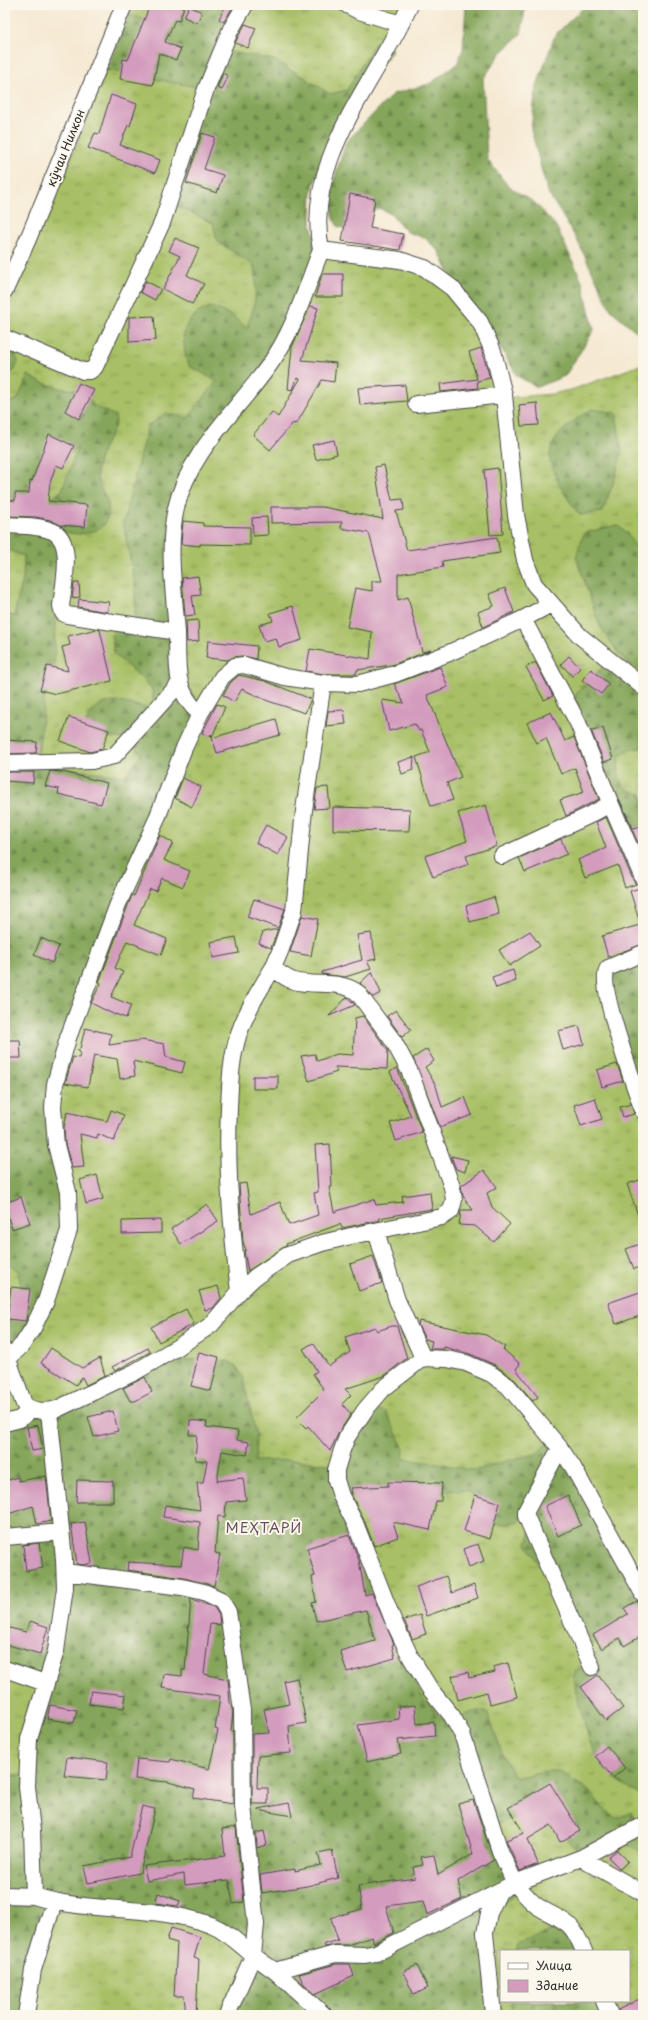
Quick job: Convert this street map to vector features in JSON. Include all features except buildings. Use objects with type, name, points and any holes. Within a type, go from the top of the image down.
[{"type":"street","name":"кӯчаи Нилкон","points":[[5,290],[28,239],[124,5]]},
{"type":"street","points":[[5,338],[83,371],[90,371],[95,367],[162,223],[206,89],[230,31],[244,5]]},
{"type":"street","points":[[347,5],[360,11],[401,24]]},
{"type":"street","points":[[200,714],[189,705],[179,684],[173,536],[178,498],[201,453],[277,354],[321,250],[318,230],[318,214],[328,167],[343,129],[410,5]]},
{"type":"street","points":[[321,250],[411,262],[425,268],[452,288],[477,318],[486,332],[497,361],[504,395],[516,515],[520,540],[534,584],[580,636],[643,687]]},
{"type":"street","points":[[416,404],[504,395]]},
{"type":"street","points":[[5,525],[43,528],[53,531],[59,536],[66,551],[61,606],[63,613],[67,615],[177,632]]},
{"type":"street","points":[[273,968],[293,981],[341,986],[354,990],[394,1042],[413,1080],[452,1187],[454,1205],[452,1211],[442,1217],[322,1243],[288,1256],[255,1277],[238,1292],[211,1325],[178,1347],[66,1406],[49,1411],[31,1409],[23,1402],[6,1355],[22,1345],[43,1308],[69,1230],[68,1192],[56,1145],[53,1107],[55,1084],[68,1038],[118,904],[156,821],[184,748],[200,714],[222,677],[235,666],[244,665],[286,677],[323,683],[346,685],[370,682],[449,653],[523,619],[551,604]]},
{"type":"street","points":[[523,619],[574,712],[610,804],[643,878]]},
{"type":"street","points":[[238,1292],[227,1147],[230,1081],[233,1060],[242,1027],[251,1005],[273,968],[294,911],[304,810],[323,683]]},
{"type":"street","points":[[5,763],[92,761],[114,756],[179,684]]},
{"type":"street","points":[[502,856],[588,816],[610,804]]},
{"type":"street","points":[[643,953],[608,968],[605,977],[609,1005],[643,1111]]},
{"type":"street","points":[[376,1231],[397,1300],[423,1358]]},
{"type":"street","points":[[583,1950],[569,1923],[536,1905],[515,1883],[500,1851],[462,1734],[410,1656],[393,1620],[357,1529],[337,1485],[336,1470],[347,1437],[365,1410],[383,1389],[423,1358],[447,1359],[466,1363],[499,1379],[508,1386],[560,1448],[580,1478],[643,1594]]},
{"type":"street","points":[[5,1423],[20,1419],[31,1409]]},
{"type":"street","points":[[34,1896],[32,1830],[27,1787],[28,1756],[31,1727],[56,1651],[63,1609],[65,1572],[49,1411]]},
{"type":"street","points":[[560,1448],[526,1511],[526,1516],[592,1667]]},
{"type":"street","points":[[5,1537],[61,1532]]},
{"type":"street","points":[[65,1572],[182,1587],[204,1592],[221,1600],[225,1605],[231,1626],[242,1710],[243,1806],[256,1916],[253,1956],[227,2015]]},
{"type":"street","points":[[5,1669],[45,1683]]},
{"type":"street","points":[[275,1971],[335,1954],[365,1955],[376,1953],[391,1947],[430,1925],[515,1883],[580,1858],[643,1825]]},
{"type":"street","points":[[580,1858],[643,1893]]},
{"type":"street","points":[[493,2015],[485,1933],[489,1914],[498,1892]]},
{"type":"street","points":[[5,1895],[34,1896],[54,1902],[175,1916],[198,1921],[223,1931],[253,1956],[275,1971],[324,2015]]},
{"type":"street","points":[[26,2015],[33,1970],[54,1902]]},
{"type":"street","points":[[604,2002],[610,2015]]},
{"type":"green space","points":[[133,5],[407,5],[335,132],[312,188],[311,226],[321,251],[410,261],[451,291],[478,323],[500,398],[552,394],[574,389],[643,364],[643,2015],[5,2015],[5,305],[58,189]]},
{"type":"green space","points":[[173,5],[247,5],[224,51],[274,60],[330,94],[347,90],[375,43],[393,49],[350,109],[324,156],[315,180],[310,203],[311,226],[321,251],[288,324],[202,459],[177,509],[173,663],[199,704],[53,1087],[71,1189],[43,1317],[5,1354],[5,1328],[23,1296],[18,1271],[5,1260],[5,613],[14,616],[23,579],[24,556],[5,549],[5,529],[66,541],[55,619],[54,674],[44,701],[37,765],[125,776],[142,754],[125,739],[92,735],[86,723],[91,713],[97,707],[105,703],[113,702],[131,704],[150,709],[154,705],[152,690],[143,679],[115,655],[112,639],[115,623],[135,624],[135,584],[123,523],[147,427],[166,413],[188,418],[217,381],[189,366],[184,347],[185,330],[188,323],[193,317],[210,307],[230,315],[246,329],[252,313],[256,290],[254,266],[217,241],[213,223],[172,204],[207,89],[106,70],[129,15],[165,26]]},
{"type":"green space","points":[[466,5],[526,5],[521,34],[501,53],[483,79],[487,159],[508,186],[535,203],[556,226],[582,281],[594,330],[565,376],[537,387],[517,376],[493,334],[452,279],[439,252],[425,238],[407,232],[391,214],[379,208],[344,228],[338,227],[333,217],[332,194],[334,180],[346,142],[393,94],[429,84],[457,64],[463,49]]},
{"type":"green space","points":[[586,5],[643,5],[643,337],[611,310],[576,238],[547,191],[531,129],[536,88],[555,35]]},
{"type":"green space","points":[[5,347],[13,350],[18,361],[15,370],[5,378]]},
{"type":"green space","points":[[28,375],[55,387],[84,391],[94,406],[115,416],[116,423],[101,453],[97,472],[98,482],[107,500],[109,512],[107,519],[103,524],[92,532],[78,534],[70,533],[47,524],[52,498],[62,490],[78,447],[45,474],[34,508],[5,508],[5,404],[18,399]]},
{"type":"green space","points":[[592,409],[616,413],[622,451],[614,481],[602,512],[580,515],[570,503],[560,486],[552,468],[550,454],[552,446],[560,433],[572,422]]},
{"type":"green space","points":[[617,525],[627,533],[643,560],[643,673],[621,657],[600,626],[576,557],[584,533]]},
{"type":"green space","points":[[607,663],[643,692],[643,748],[630,749],[620,756],[618,769],[621,782],[624,786],[629,790],[643,795],[643,827],[617,823],[572,713],[577,692]]},
{"type":"green space","points":[[643,958],[643,1114],[603,970]]},
{"type":"green space","points":[[202,1359],[228,1361],[236,1366],[243,1377],[256,1435],[255,1461],[296,1460],[337,1465],[369,1408],[386,1412],[404,1449],[403,1458],[477,1470],[509,1460],[536,1454],[549,1442],[556,1453],[526,1518],[509,1524],[478,1523],[477,1500],[467,1490],[339,1497],[422,1697],[444,1721],[481,1710],[488,1714],[504,1758],[516,1778],[543,1771],[559,1771],[588,1790],[604,1809],[618,1818],[631,1812],[643,1831],[643,1856],[626,1841],[586,1862],[563,1833],[539,1811],[500,1822],[490,1828],[518,1891],[500,1907],[483,1935],[488,1981],[504,2015],[231,2015],[258,1962],[224,1932],[127,1913],[50,1911],[25,2015],[5,2015],[5,1775],[28,1775],[47,1682],[5,1667],[5,1424],[175,1361]],"holes":[[[62,1508],[77,1538],[90,1573],[145,1572],[191,1567],[188,1585],[127,1583],[63,1586]]]},
{"type":"green space","points":[[560,1458],[643,1595],[643,1616],[594,1644],[586,1646],[527,1544],[544,1485]]},
{"type":"green space","points":[[643,1626],[643,1797],[614,1778],[599,1760],[590,1743],[573,1681],[575,1672],[599,1650]]},
{"type":"green space","points":[[569,1926],[580,1950],[516,1950],[518,1945],[543,1934]]},
{"type":"green space","points":[[511,2002],[600,2002],[605,2015],[511,2015]]},
{"type":"district","name":"МЕҲТАРӢ","points":[[264,1528]]}]
